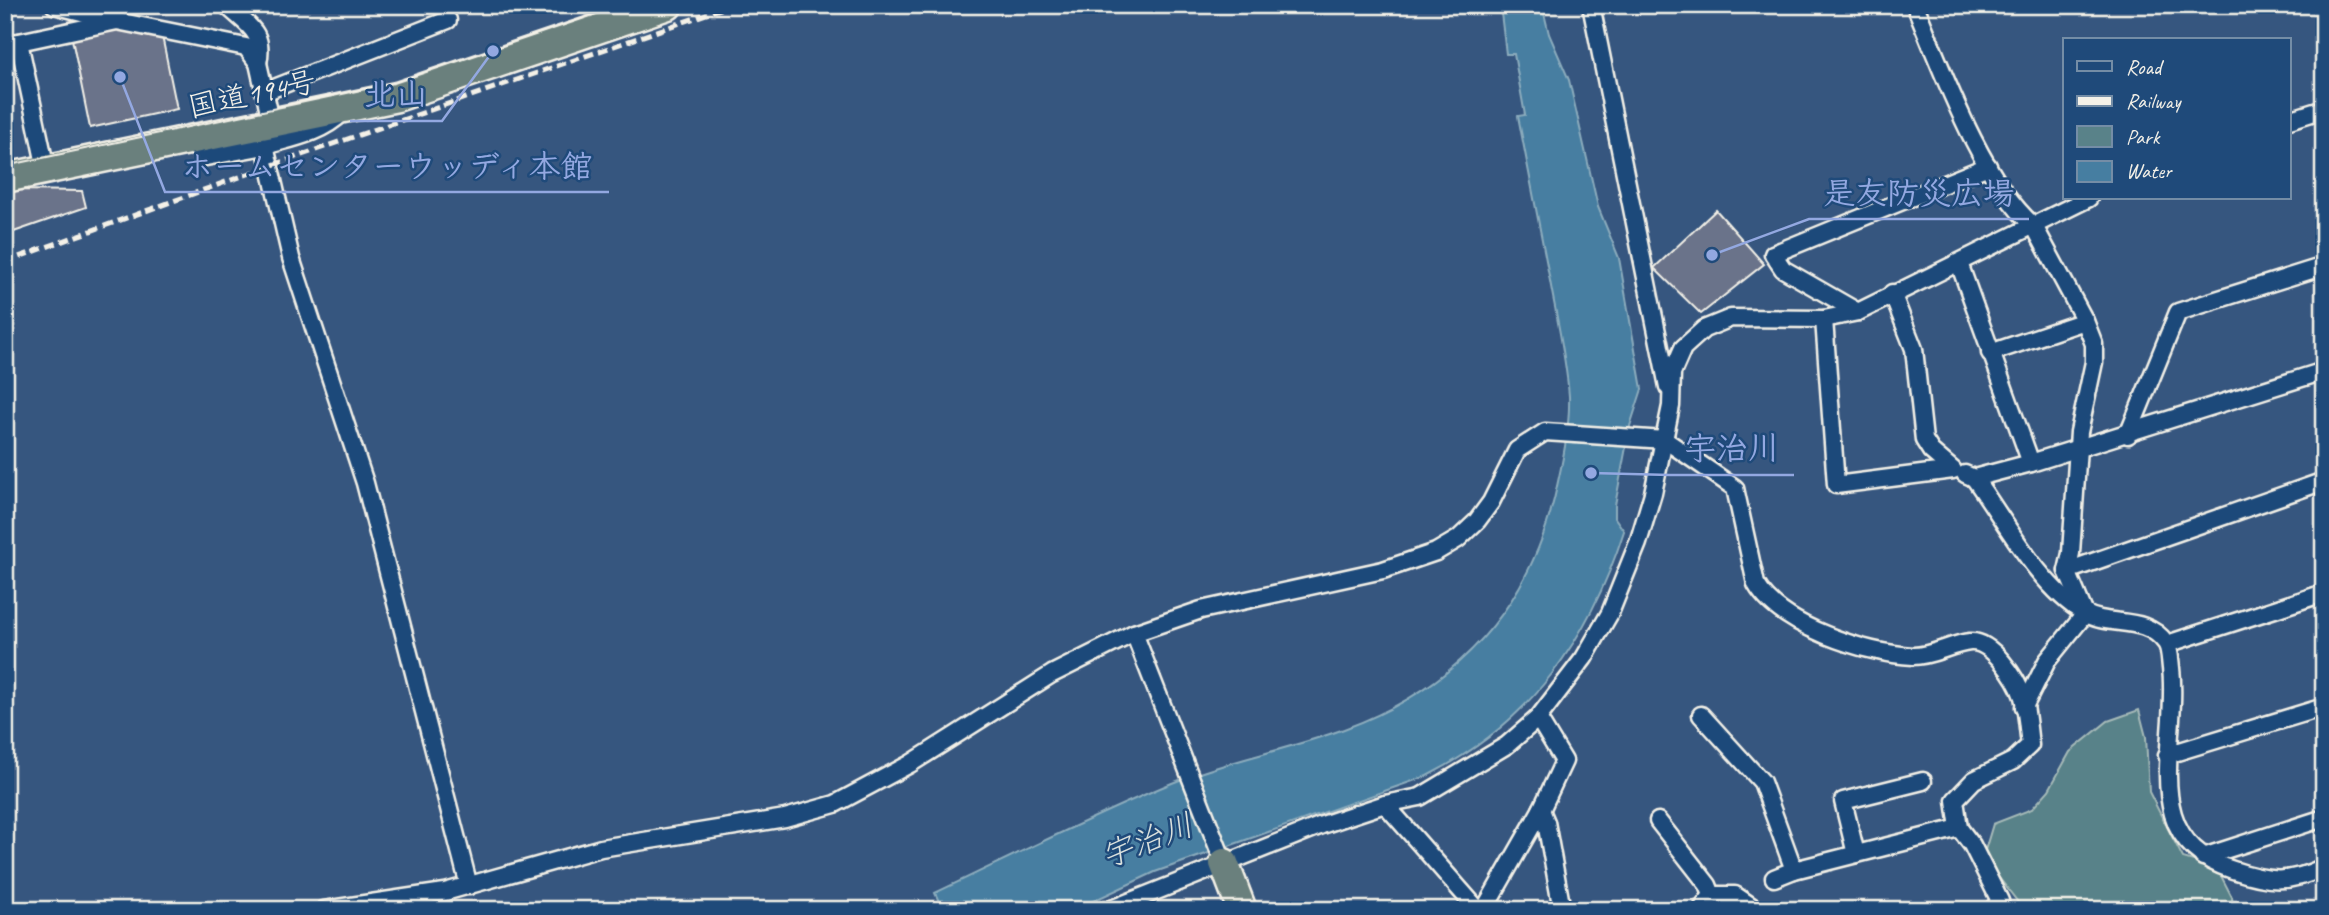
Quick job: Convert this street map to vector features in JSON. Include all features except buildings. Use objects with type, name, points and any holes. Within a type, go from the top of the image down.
[{"type":"highway","name":"国道194号","points":[[5,178],[188,141],[268,136],[347,108],[435,86],[621,13],[668,5]]},
{"type":"highway","points":[[1224,863],[1242,910]]},
{"type":"street","points":[[54,5],[117,21],[246,47],[258,63]]},
{"type":"street","points":[[226,5],[259,36],[261,49],[258,63],[268,136],[292,258],[365,483],[468,886]]},
{"type":"street","points":[[1591,5],[1671,406]]},
{"type":"street","points":[[1915,5],[1988,166],[2023,217],[2034,226],[2085,321],[2094,344],[2094,362],[2078,451],[2071,553],[2067,571],[2085,614]]},
{"type":"street","points":[[264,92],[448,20]]},
{"type":"street","points":[[46,169],[12,44],[117,21]]},
{"type":"street","points":[[2290,120],[2324,109]]},
{"type":"street","points":[[1858,312],[1783,269],[1773,254],[1988,166]]},
{"type":"street","points":[[1109,910],[1224,863],[1385,804],[1420,797],[1507,745],[1538,718],[1584,659],[1610,614],[1638,544],[1657,439],[1671,406],[1672,373],[1693,336],[1716,322],[1757,317],[1824,319],[1858,312],[2085,200]]},
{"type":"street","points":[[1959,263],[2031,463]]},
{"type":"street","points":[[2128,435],[2178,312],[2324,266]]},
{"type":"street","points":[[1892,293],[1914,349],[1924,440],[1931,452],[1953,470],[1974,478],[2045,579],[2085,614],[2141,625],[2156,632],[2167,644],[2173,685],[2167,755],[2167,800],[2186,838],[2210,863],[2254,877],[2297,880],[2324,867]]},
{"type":"street","points":[[1824,319],[1836,485],[1953,470]]},
{"type":"street","points":[[1990,352],[2085,321]]},
{"type":"street","points":[[1974,478],[2078,451],[2324,371]]},
{"type":"street","points":[[324,910],[423,897],[629,841],[785,818],[835,804],[910,764],[1052,674],[1134,633],[1190,613],[1383,570],[1436,552],[1458,539],[1477,521],[1491,502],[1517,450],[1545,432],[1657,439],[1735,488],[1756,584],[1762,595],[1805,626],[1874,651],[1914,656],[1971,642],[1981,643],[2001,660],[2022,695],[2030,745],[2013,761],[1974,780],[1955,800],[1959,828],[1972,845],[2000,907]]},
{"type":"street","points":[[2067,571],[2324,481]]},
{"type":"street","points":[[2167,644],[2324,593]]},
{"type":"street","points":[[2024,707],[2047,661],[2085,614]]},
{"type":"street","points":[[1134,633],[1224,863]]},
{"type":"street","points":[[2167,755],[2324,707]]},
{"type":"street","points":[[1701,715],[1762,782],[1794,870]]},
{"type":"street","points":[[1484,910],[1541,810],[1564,761],[1538,718]]},
{"type":"street","points":[[1856,854],[1843,801],[1923,781]]},
{"type":"street","points":[[1385,804],[1478,910]]},
{"type":"street","points":[[1541,810],[1546,822],[1562,910]]},
{"type":"street","points":[[2203,857],[2324,818]]},
{"type":"street","points":[[1658,821],[1708,885],[1712,895]]},
{"type":"street","points":[[1774,878],[1794,870],[1959,828]]},
{"type":"street","points":[[1701,910],[1712,895]]},
{"type":"street","points":[[1712,895],[1735,895],[1757,910]]},
{"type":"green space","points":[[2139,710],[2146,737],[2149,792],[2183,858],[2217,868],[2232,897],[2233,910],[2024,910],[1983,857],[1993,824],[2032,809],[2049,790],[2070,752],[2108,721]]},
{"type":"water","name":"宇治川","points":[[1500,5],[1542,5],[1549,34],[1569,80],[1598,207],[1619,258],[1642,389],[1630,426],[1615,505],[1615,518],[1624,531],[1610,571],[1574,642],[1526,704],[1497,731],[1464,755],[1427,776],[1155,872],[1074,910],[939,910],[942,908],[935,893],[1112,809],[1193,775],[1323,736],[1386,711],[1424,688],[1458,662],[1487,633],[1512,599],[1532,562],[1548,521],[1565,447],[1569,396],[1561,338],[1518,116],[1525,115],[1514,54],[1506,54]]},
{"type":"tram line","points":[[5,166],[394,83],[623,5]]},
{"type":"railway","points":[[5,262],[270,166],[732,5]]},
{"type":"place","name":"北山","points":[[493,51]]},
{"type":"place","name":"ホームセンターウッディ本館","points":[[120,77]]},
{"type":"place","name":"是友防災広場","points":[[1712,255]]},
{"type":"place","name":"宇治川","points":[[1591,473]]}]
